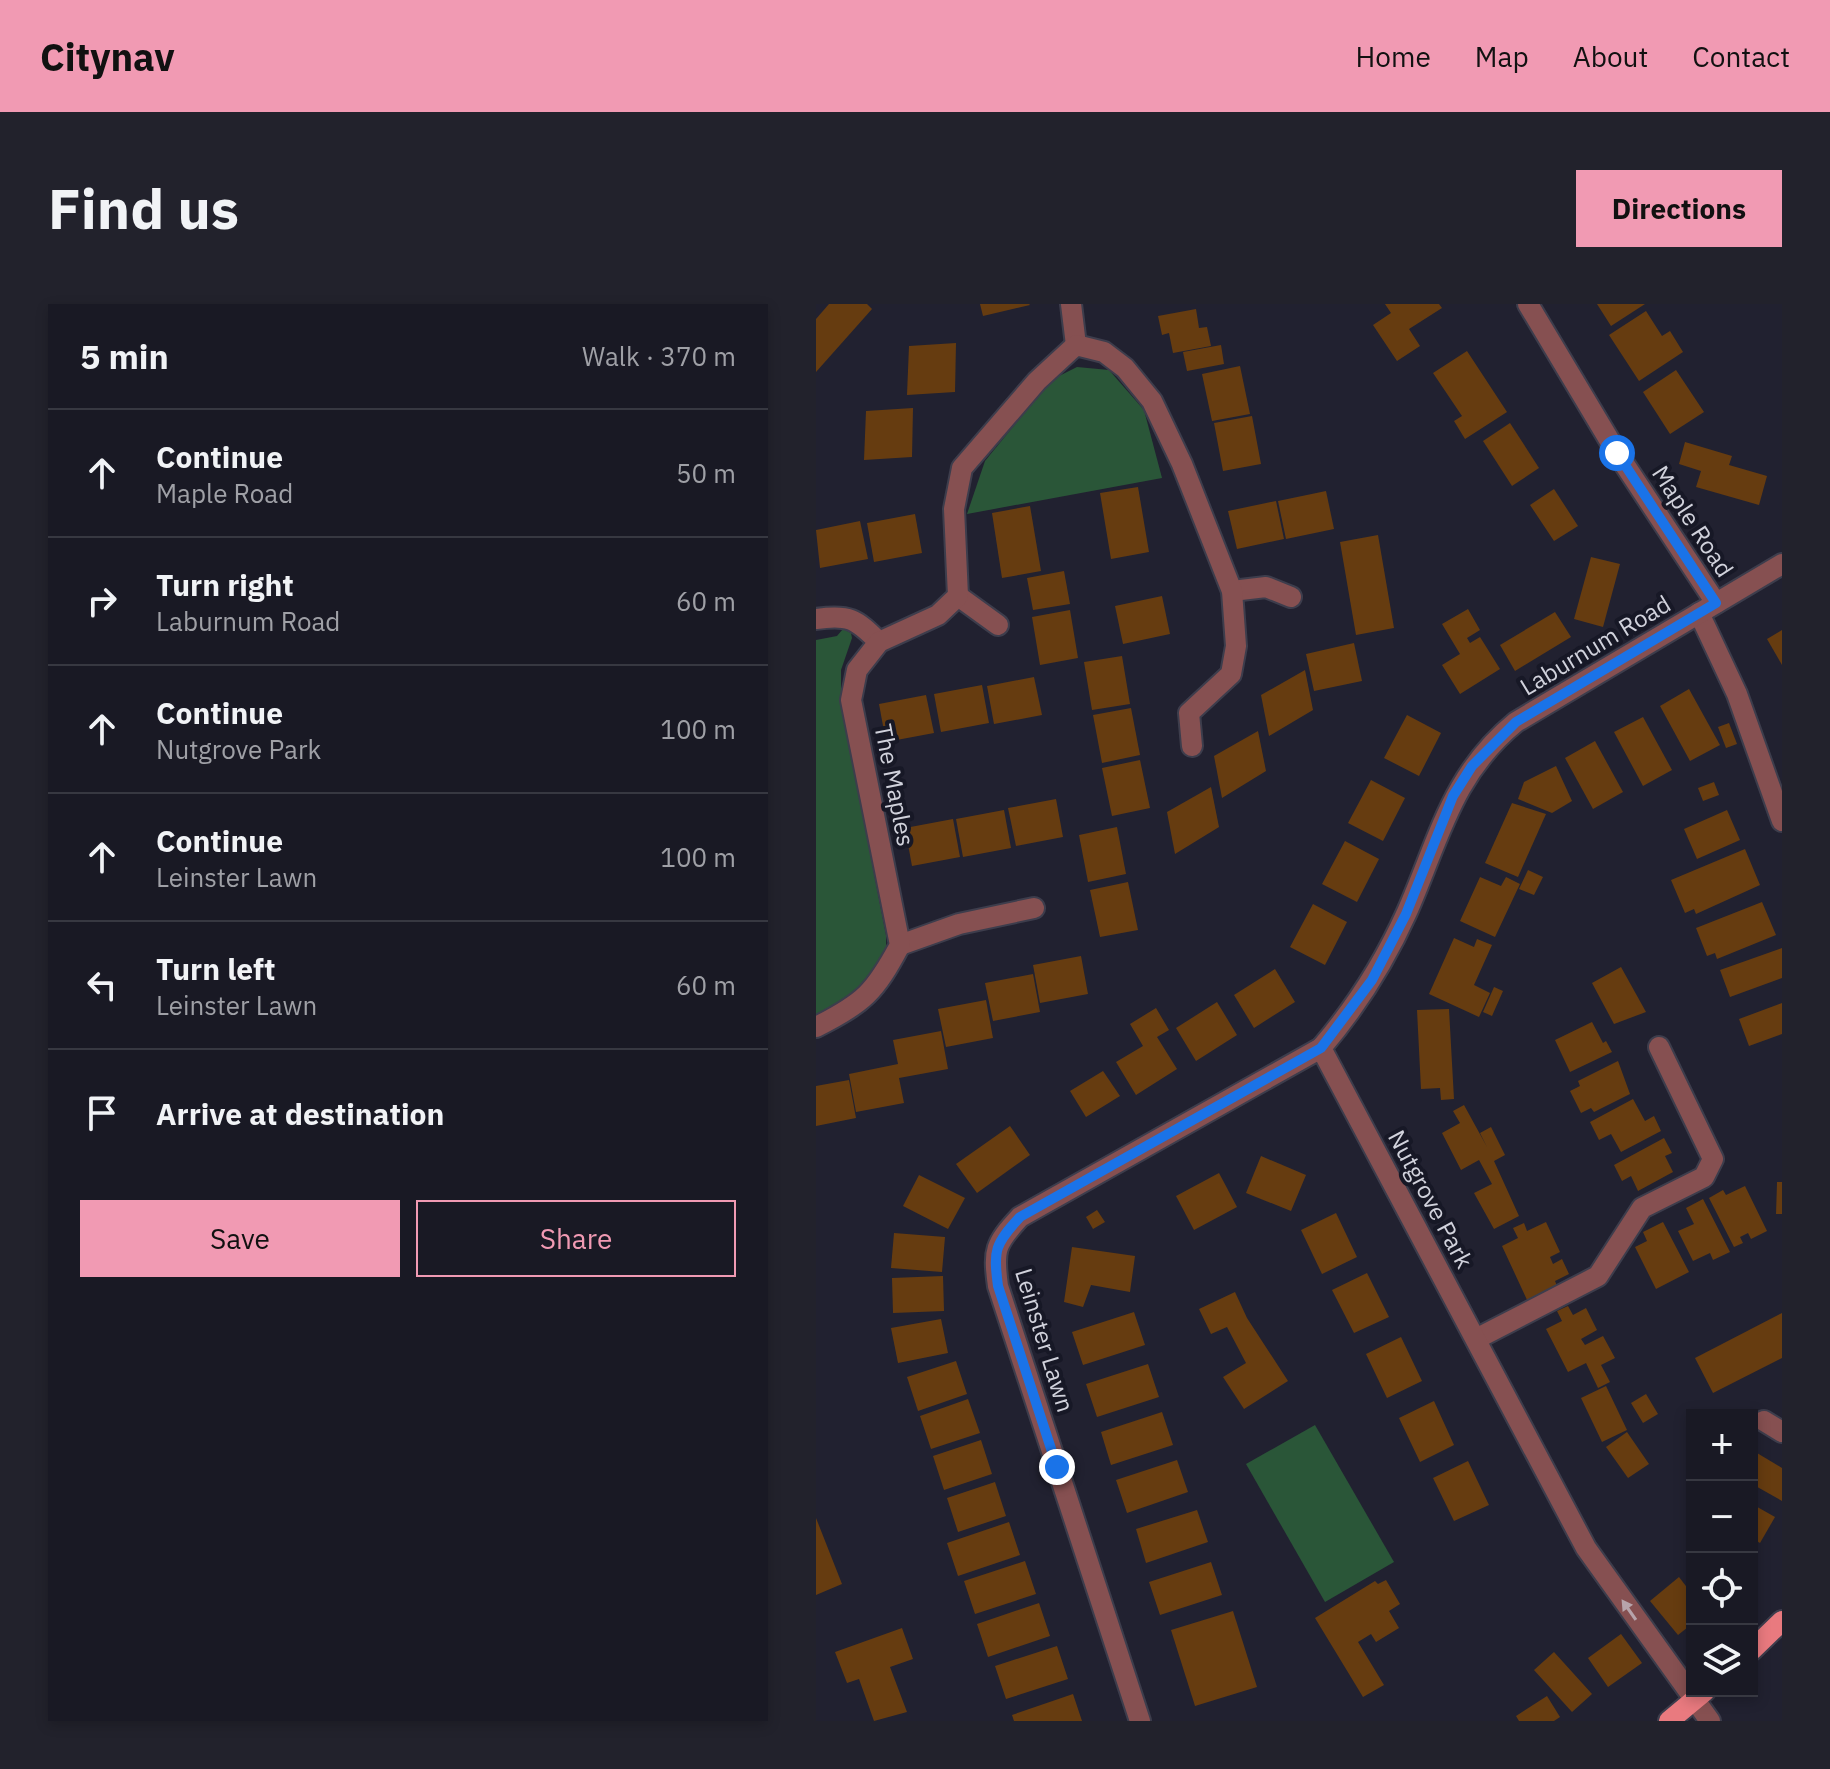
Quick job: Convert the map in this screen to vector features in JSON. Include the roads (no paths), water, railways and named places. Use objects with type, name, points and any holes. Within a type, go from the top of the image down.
[{"type":"main road","points":[[1758,1645],[1780,1626]]},
{"type":"main road","points":[[1669,1721],[1698,1697]]},
{"type":"street","points":[[1071,304],[1076,345]]},
{"type":"street","name":"Maple Road","points":[[1528,304],[1707,608],[1782,821]]},
{"type":"street","points":[[1076,345],[1104,352],[1125,368],[1152,401],[1188,478],[1232,591],[1236,646],[1231,674],[1189,713],[1192,746]]},
{"type":"street","points":[[816,619],[842,615],[862,625],[879,642],[938,615],[958,596],[954,509],[962,468],[1037,381],[1076,345]]},
{"type":"street","name":"Laburnum Road","points":[[1321,1048],[1372,980],[1406,914],[1459,786],[1494,740],[1516,722],[1782,564]]},
{"type":"street","points":[[1232,591],[1266,587],[1291,597]]},
{"type":"street","points":[[958,596],[998,625]]},
{"type":"street","name":"The Maples","points":[[879,642],[857,670],[851,700],[900,945]]},
{"type":"street","points":[[816,1027],[856,1007],[882,980],[900,945],[959,924],[1034,908]]},
{"type":"street","points":[[1476,1339],[1598,1276],[1642,1208],[1704,1177],[1713,1159],[1659,1047]]},
{"type":"street","name":"Nutgrove Park","points":[[1321,1048],[1586,1548],[1686,1679]]},
{"type":"street","name":"Leinster Lawn","points":[[1140,1721],[998,1286],[994,1257],[999,1240],[1020,1217],[1321,1048]]},
{"type":"street","points":[[1764,1421],[1782,1432]]},
{"type":"street","name":"Nutgrove Park","points":[[1699,1697],[1710,1721]]}]
